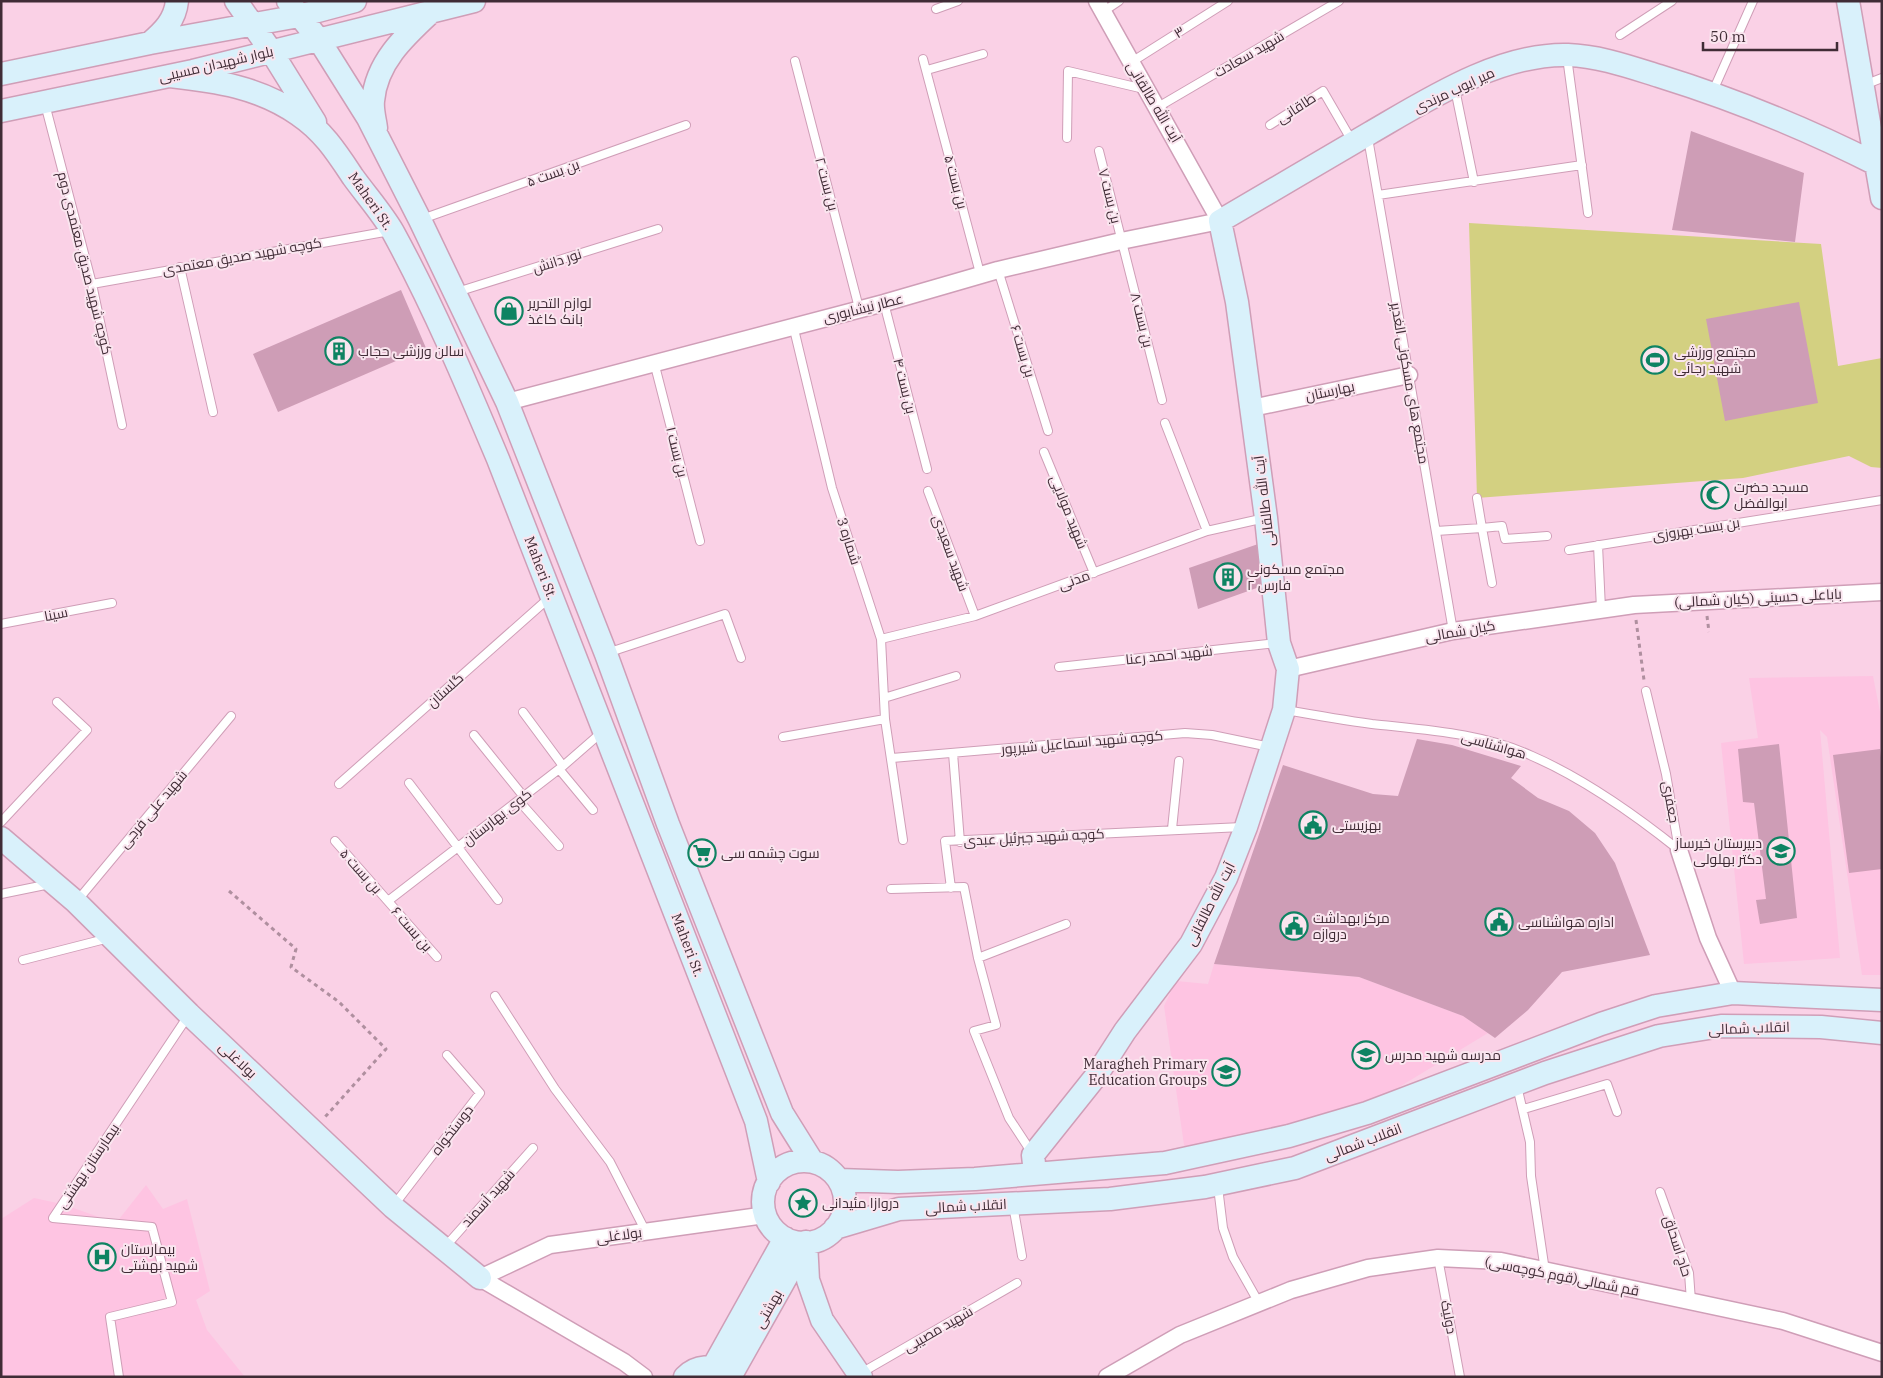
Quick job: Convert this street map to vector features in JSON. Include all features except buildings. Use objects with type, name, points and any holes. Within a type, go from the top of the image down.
[{"type":"street","points":[[150,43],[163,31],[176,13],[177,1]]},
{"type":"street","points":[[236,1],[271,51],[321,132]]},
{"type":"street","points":[[1,74],[150,43],[253,25],[294,9],[355,1]]},
{"type":"street","name":"بلوار شهیدان مسیبی","points":[[1,110],[170,76],[319,40],[400,10],[430,12],[474,1]]},
{"type":"street","points":[[1848,1],[1872,82],[1876,164],[1882,197]]},
{"type":"street","name":"آیت الله طالقانی","points":[[1034,1164],[1125,1031],[1191,944],[1226,878],[1246,827],[1284,710],[1288,668],[1279,643],[1252,408],[1237,302],[1220,221],[1158,107],[1130,63],[1100,6]]},
{"type":"street","name":"Maheri St.","points":[[294,9],[319,40],[377,134],[507,402],[606,654],[668,824],[782,1113],[812,1161]]},
{"type":"street","points":[[377,134],[373,102],[380,76],[393,48],[430,12]]},
{"type":"street","points":[[121,49],[133,54],[138,62],[137,72],[130,84]]},
{"type":"street","name":"میر ایوب مرندی","points":[[1220,221],[1360,138],[1480,74],[1520,61],[1567,55],[1612,62],[1712,93],[1841,146],[1876,164]]},
{"type":"street","name":"Maheri St.","points":[[170,76],[221,82],[245,88],[270,98],[298,114],[321,132],[392,231],[457,364],[498,459],[552,595],[756,1121],[769,1182]]},
{"type":"street","points":[[392,231],[394,224],[402,216],[413,216],[420,220]]},
{"type":"street","name":"عطار نیشابوری","points":[[507,402],[793,325],[981,277],[998,270],[1122,241],[1220,221]]},
{"type":"street","name":"بهارستان","points":[[1252,408],[1409,375]]},
{"type":"street","name":"باباعلی حسینی (کیان شمالی)","points":[[1634,604],[1882,592]]},
{"type":"street","name":"کیان شمالی","points":[[1288,668],[1453,631],[1634,604]]},
{"type":"street","name":"بولاغلی","points":[[4,843],[76,902],[189,1014],[393,1207],[480,1278],[624,1362],[644,1377]]},
{"type":"street","name":"جعفری","points":[[1679,850],[1708,938],[1733,993]]},
{"type":"street","name":"انقلاب شمالی","points":[[839,1180],[907,1182],[1034,1164],[1080,1171],[1165,1163],[1289,1136],[1367,1113],[1601,1024],[1656,1006],[1733,993],[1882,1000]]},
{"type":"street","name":"انقلاب شمالی","points":[[835,1228],[899,1209],[1110,1199],[1218,1184],[1295,1168],[1516,1084],[1659,1036],[1721,1026],[1821,1027],[1882,1033]]},
{"type":"street","points":[[799,1161],[812,1161],[828,1168],[839,1180],[844,1192],[845,1205],[842,1217],[835,1228],[822,1238],[796,1240],[770,1224],[766,1215],[764,1192],[777,1171],[787,1164],[799,1161]]},
{"type":"street","name":"بولاغلی","points":[[480,1278],[550,1245],[766,1215]]},
{"type":"street","points":[[796,1240],[822,1320],[860,1375]]},
{"type":"street","name":"بهشتی","points":[[725,1374],[796,1240]]},
{"type":"street","name":"قم شمالی(قوم کوچه‌سی)","points":[[1108,1377],[1180,1335],[1291,1290],[1368,1268],[1438,1258],[1501,1261],[1545,1270],[1783,1321],[1882,1352]]},
{"type":"street","points":[[685,1377],[694,1370],[725,1374]]},
{"type":"lane","points":[[936,9],[958,1]]},
{"type":"lane","points":[[1100,6],[1119,1]]},
{"type":"lane","name":"۳","points":[[1130,63],[1228,1]]},
{"type":"lane","name":"شهید سعادت","points":[[1158,107],[1339,1]]},
{"type":"lane","points":[[1620,35],[1672,1]]},
{"type":"lane","points":[[1712,93],[1752,1]]},
{"type":"lane","points":[[927,70],[983,54]]},
{"type":"lane","points":[[1567,55],[1588,213]]},
{"type":"lane","name":"بن بست ۵","points":[[923,59],[981,277]]},
{"type":"lane","name":"بن بست ۲","points":[[795,60],[859,308]]},
{"type":"lane","points":[[1067,138],[1068,71],[1146,89]]},
{"type":"lane","points":[[1454,87],[1474,182]]},
{"type":"lane","name":"طاقانی","points":[[1270,125],[1323,91],[1360,138]]},
{"type":"lane","name":"کوچه شهید صدیق معتمدی دوم","points":[[44,101],[92,284],[122,426]]},
{"type":"lane","name":"بن بست ۵","points":[[420,220],[686,126]]},
{"type":"lane","name":"مجتمع های مسکونی الغدیر","points":[[1360,138],[1378,195],[1453,631]]},
{"type":"lane","name":"بن بست ۷","points":[[1099,151],[1122,241]]},
{"type":"lane","points":[[1378,195],[1582,165]]},
{"type":"lane","name":"نور دانش","points":[[455,293],[658,228]]},
{"type":"lane","name":"کوچه شهید صدیق معتمدی","points":[[92,284],[392,231]]},
{"type":"lane","name":"بن بست ۸","points":[[1122,241],[1162,400]]},
{"type":"lane","points":[[180,267],[213,412]]},
{"type":"lane","name":"بن بست ۶","points":[[998,270],[1048,431]]},
{"type":"lane","name":"بن بست ۴","points":[[884,303],[927,469]]},
{"type":"lane","name":"شماره 3","points":[[793,325],[832,488],[881,639],[885,719],[903,840]]},
{"type":"lane","name":"بن بست ۱","points":[[654,362],[700,541]]},
{"type":"lane","points":[[1165,423],[1207,531]]},
{"type":"lane","name":"شهید مولایی","points":[[1044,452],[1094,573]]},
{"type":"lane","name":"شهید سعیدی","points":[[928,491],[974,616]]},
{"type":"lane","points":[[1477,498],[1492,583]]},
{"type":"lane","name":"بن بست بهروزی","points":[[1569,550],[1882,500]]},
{"type":"lane","name":"مدنی","points":[[881,639],[974,616],[1207,531],[1266,518]]},
{"type":"lane","points":[[1436,531],[1502,526],[1505,539],[1547,536]]},
{"type":"lane","points":[[1598,545],[1601,609]]},
{"type":"lane","name":"گلستان","points":[[339,784],[552,595]]},
{"type":"lane","name":"سینا","points":[[1,624],[112,603]]},
{"type":"lane","points":[[606,654],[725,614],[741,658]]},
{"type":"lane","name":"شهید احمد رعنا","points":[[1059,667],[1279,643]]},
{"type":"lane","points":[[884,698],[956,676]]},
{"type":"lane","name":"جعفری","points":[[1646,691],[1666,774],[1679,850]]},
{"type":"lane","points":[[1,822],[88,730],[57,702]]},
{"type":"lane","name":"هواشناسی","points":[[1284,710],[1370,724],[1442,731],[1490,742],[1532,756],[1591,788],[1642,821],[1679,850]]},
{"type":"lane","points":[[523,712],[593,810]]},
{"type":"lane","name":"شهید علی فرجی","points":[[76,902],[231,716]]},
{"type":"lane","points":[[783,737],[885,719]]},
{"type":"lane","name":"کوی بهارستان","points":[[388,901],[521,799],[604,730]]},
{"type":"lane","name":"کوچه شهید اسماعیل شیرپور","points":[[892,758],[1185,733],[1212,735],[1271,747]]},
{"type":"lane","points":[[474,735],[521,799],[559,846]]},
{"type":"lane","points":[[953,753],[960,842]]},
{"type":"lane","points":[[1172,829],[1179,761]]},
{"type":"lane","points":[[408,783],[498,900]]},
{"type":"lane","name":"کوچه شهید جبرئیل عبدی","points":[[951,888],[945,841],[960,842],[1172,829],[1246,827]]},
{"type":"lane","name":"بن بست ۵","points":[[335,841],[388,901]]},
{"type":"lane","points":[[1,894],[54,884]]},
{"type":"lane","points":[[891,889],[964,887],[978,958],[996,1025],[974,1031],[1009,1118],[1034,1164]]},
{"type":"lane","name":"بن بست ۶","points":[[388,901],[437,957]]},
{"type":"lane","points":[[978,958],[1066,924]]},
{"type":"lane","points":[[24,960],[111,938]]},
{"type":"lane","points":[[495,996],[555,1089],[610,1162],[646,1232]]},
{"type":"lane","name":"بیمارستان بهشتی","points":[[119,1377],[110,1317],[172,1302],[152,1227],[53,1218],[189,1014]]},
{"type":"lane","name":"دوستخواه","points":[[393,1207],[480,1093],[447,1055]]},
{"type":"lane","points":[[1516,1084],[1524,1109],[1530,1142],[1531,1176],[1545,1270]]},
{"type":"lane","points":[[1524,1109],[1606,1084],[1617,1112]]},
{"type":"lane","name":"شهید آسمند","points":[[444,1248],[533,1148]]},
{"type":"lane","points":[[1218,1184],[1223,1228],[1234,1257],[1259,1303]]},
{"type":"lane","name":"حاج اسحاق","points":[[1660,1192],[1689,1273],[1691,1301]]},
{"type":"lane","points":[[1012,1203],[1022,1256]]},
{"type":"lane","name":"دولیک","points":[[1438,1258],[1460,1377]]},
{"type":"lane","name":"شهید مصیبی","points":[[860,1375],[1017,1283]]},
{"type":"path","points":[[1634,604],[1646,691]]},
{"type":"path","points":[[229,891],[296,949],[290,967],[339,1002],[386,1049],[313,1131]]},
{"type":"shaded area","name":"مجتمع ورزشی شهید رجائی","points":[[1469,223],[1821,244],[1838,366],[1882,358],[1882,468],[1871,467],[1849,456],[1743,478],[1477,498]]},
{"type":"shaded area","points":[[1873,676],[1882,722],[1882,975],[1862,975],[1827,737],[1820,730],[1840,958],[1744,964],[1721,743],[1758,738],[1749,678]]},
{"type":"shaded area","points":[[1214,964],[1359,977],[1463,1016],[1488,1033],[1368,1106],[1186,1159],[1164,1006],[1176,981],[1208,984]]},
{"type":"shaded area","name":"بیمارستان شهید بهشتی","points":[[146,1185],[163,1209],[187,1199],[210,1291],[196,1300],[207,1330],[245,1377],[1,1377],[1,1219],[34,1198],[62,1204],[116,1223]]},
{"type":"place","name":"لوازم التحریر بانک کاغذ","points":[[509,311]]},
{"type":"place","name":"سالن ورزشی حجاب","points":[[339,351]]},
{"type":"place","name":"مجتمع ورزشی شهید رجائی","points":[[1655,360]]},
{"type":"place","name":"مسجد حضرت ابوالفضل","points":[[1715,495]]},
{"type":"place","name":"مجتمع مسکونی فارس ۲","points":[[1228,577]]},
{"type":"place","name":"بهزیستی","points":[[1313,825]]},
{"type":"place","name":"دبیرستان خیرساز دکتر بهلولی","points":[[1781,851]]},
{"type":"place","name":"سوت چشمه سی","points":[[702,853]]},
{"type":"place","name":"اداره هواشناسی","points":[[1499,922]]},
{"type":"place","name":"مرکز بهداشت دروازه","points":[[1294,926]]},
{"type":"place","name":"مدرسه شهید مدرس","points":[[1366,1055]]},
{"type":"place","name":"Maragheh Primary Education Groups","points":[[1226,1072]]},
{"type":"place","name":"دروازا مئیدانی","points":[[803,1203]]},
{"type":"place","name":"بیمارستان شهید بهشتی","points":[[102,1257]]}]
